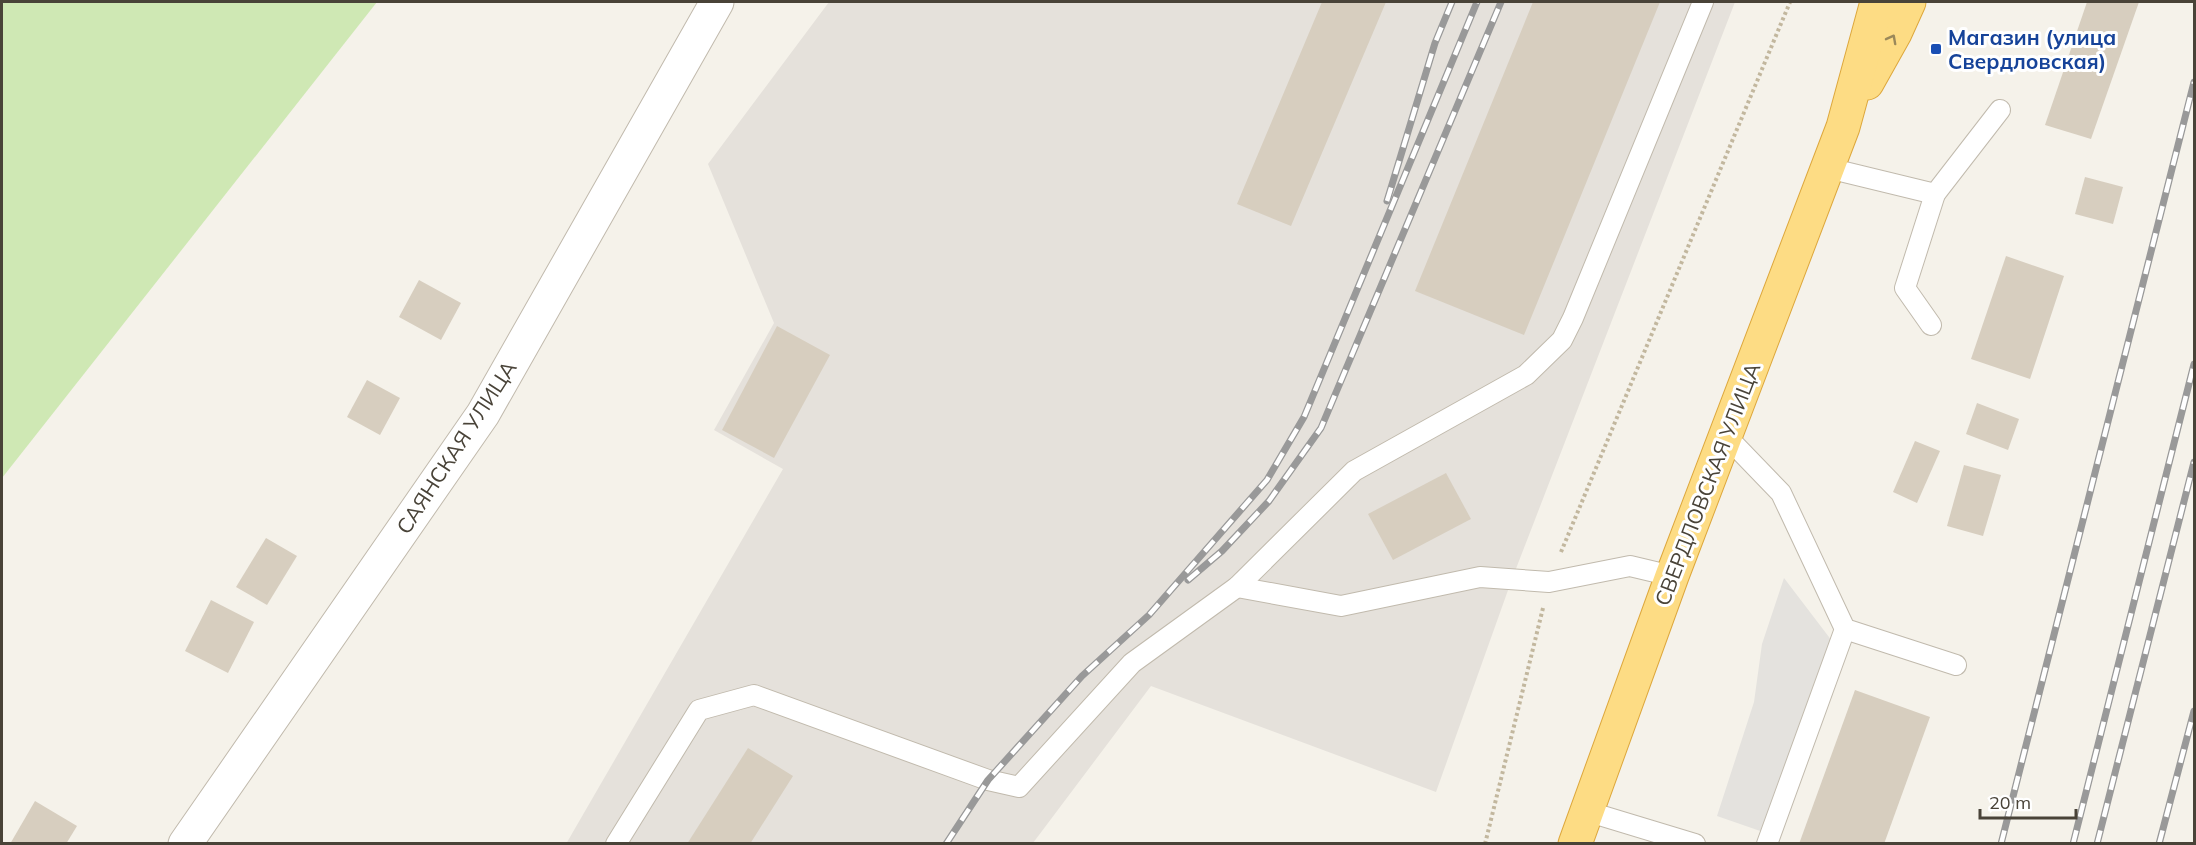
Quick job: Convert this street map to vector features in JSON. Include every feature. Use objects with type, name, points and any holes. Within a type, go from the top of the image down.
[{"type":"highway","name":"СВЕРДЛОВСКАЯ УЛИЦА","points":[[1575,843],[1672,576],[1843,127],[1876,2]]},
{"type":"highway","name":"СВЕРДЛОВСКАЯ УЛИЦА","points":[[1843,127],[1895,33],[1909,2]]},
{"type":"street","name":"САЯНСКАЯ УЛИЦА","points":[[185,843],[483,414],[717,2]]},
{"type":"lane","points":[[616,843],[699,710],[754,695],[988,780],[1019,787],[1132,663],[1237,587],[1354,471],[1526,375],[1562,340],[1703,2]]},
{"type":"lane","points":[[1931,325],[1905,288],[1935,194],[2000,110]]},
{"type":"lane","points":[[1828,168],[1935,194]]},
{"type":"lane","points":[[1726,436],[1781,493],[1845,629],[1767,843]]},
{"type":"lane","points":[[1237,587],[1341,606],[1480,577],[1549,582],[1630,566],[1672,576]]},
{"type":"lane","points":[[1845,629],[1956,665]]},
{"type":"lane","points":[[1586,811],[1695,843]]},
{"type":"path","points":[[1485,843],[1549,582],[1790,2]]},
{"type":"shaded area","points":[[829,2],[1735,2],[1512,579],[1436,792],[1151,686],[1033,843],[566,844],[783,469],[714,430],[774,323],[708,164]]},
{"type":"shaded area","points":[[1784,578],[1832,641],[1766,833],[1717,816],[1754,702],[1762,644]]},
{"type":"green space","points":[[2,2],[377,2],[2,478]]},
{"type":"building","points":[[1322,2],[1386,2],[1291,226],[1237,204]]},
{"type":"building","points":[[1533,2],[1660,2],[1524,335],[1415,291]]},
{"type":"building","points":[[2087,2],[2139,2],[2091,139],[2045,125]]},
{"type":"building","points":[[2085,177],[2123,187],[2113,224],[2075,214]]},
{"type":"building","points":[[2006,256],[2064,276],[2030,379],[1971,359]]},
{"type":"building","points":[[419,280],[461,303],[441,340],[399,317]]},
{"type":"building","points":[[777,326],[830,355],[774,458],[722,430]]},
{"type":"building","points":[[367,380],[400,398],[380,435],[347,417]]},
{"type":"building","points":[[1977,403],[2019,419],[2008,450],[1966,434]]},
{"type":"building","points":[[1915,441],[1940,451],[1917,503],[1893,492]]},
{"type":"building","points":[[1964,465],[2001,475],[1983,536],[1947,526]]},
{"type":"building","points":[[1446,473],[1471,519],[1393,560],[1368,514]]},
{"type":"building","points":[[266,538],[297,556],[267,605],[236,587]]},
{"type":"building","points":[[211,600],[254,622],[228,673],[185,651]]},
{"type":"building","points":[[1855,690],[1930,717],[1884,844],[1799,844]]},
{"type":"building","points":[[748,748],[793,776],[750,844],[687,844]]},
{"type":"building","points":[[35,801],[77,826],[66,844],[10,844]]},
{"type":"railway","points":[[1387,201],[1435,43],[1452,2]]},
{"type":"railway","points":[[946,844],[988,780],[1082,676],[1149,615],[1267,480],[1304,417],[1477,2]]},
{"type":"railway","points":[[1188,580],[1222,551],[1269,501],[1321,428],[1501,2]]},
{"type":"railway","points":[[2001,844],[2194,82]]},
{"type":"railway","points":[[2073,844],[2194,364]]},
{"type":"railway","points":[[2097,844],[2194,462]]},
{"type":"railway","points":[[2159,844],[2194,711]]},
{"type":"place","name":"Магазин (улица Свердловская)","points":[[1936,49]]}]
